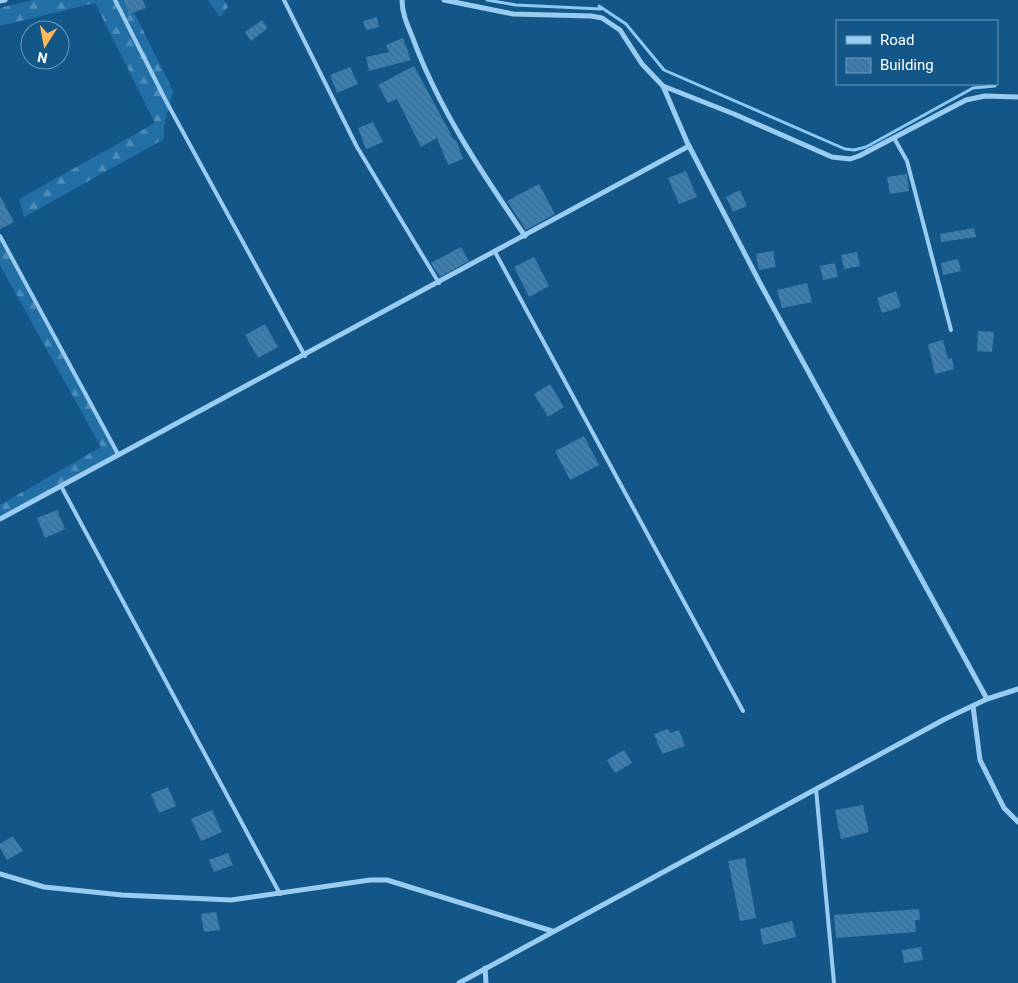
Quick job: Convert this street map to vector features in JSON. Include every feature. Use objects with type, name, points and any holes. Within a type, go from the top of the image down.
[{"type":"street","points":[[0,1],[6,0]]},
{"type":"street","points":[[402,0],[402,10],[421,62],[484,175],[525,236]]},
{"type":"street","points":[[444,0],[513,14],[579,15],[602,18],[620,30],[642,64],[662,86],[689,146],[761,284],[987,699]]},
{"type":"street","points":[[662,86],[734,114],[832,157],[850,159],[966,100],[986,96],[1018,97]]},
{"type":"street","points":[[0,519],[118,454],[305,356],[689,146]]},
{"type":"street","points":[[459,983],[552,931],[973,706],[987,699],[1018,689]]},
{"type":"street","points":[[973,706],[980,760],[1004,808],[1018,822]]},
{"type":"street","points":[[0,874],[44,887],[122,895],[231,900],[370,880],[387,880],[552,931]]},
{"type":"street","points":[[485,968],[486,983]]},
{"type":"lane","points":[[115,0],[166,101],[305,356]]},
{"type":"lane","points":[[284,0],[357,147],[439,283]]},
{"type":"lane","points":[[894,138],[907,161],[951,330]]},
{"type":"lane","points":[[0,236],[118,454]]},
{"type":"lane","points":[[495,252],[743,711]]},
{"type":"lane","points":[[61,486],[280,894]]},
{"type":"lane","points":[[816,789],[834,983]]},
{"type":"green space","points":[[32,0],[128,0],[173,91],[164,126],[164,139],[24,217],[19,199],[155,123],[95,3],[0,26],[0,8]]},
{"type":"green space","points":[[208,0],[224,0],[228,7],[220,17]]},
{"type":"green space","points":[[0,241],[116,454],[0,518],[0,505],[101,447],[0,265]]},
{"type":"building","points":[[124,0],[143,0],[146,8],[129,14]]},
{"type":"building","points":[[377,17],[379,27],[366,30],[363,21]]},
{"type":"building","points":[[262,20],[268,28],[251,41],[245,32]]},
{"type":"building","points":[[403,38],[411,60],[369,71],[366,57],[389,52],[386,45]]},
{"type":"building","points":[[414,66],[454,140],[456,140],[463,159],[448,165],[437,138],[421,147],[397,99],[388,103],[378,85]]},
{"type":"building","points":[[350,67],[358,84],[337,93],[330,75]]},
{"type":"building","points":[[373,122],[383,142],[366,149],[358,128]]},
{"type":"building","points":[[686,171],[697,197],[679,204],[668,178]]},
{"type":"building","points":[[907,174],[909,191],[890,194],[887,177]]},
{"type":"building","points":[[539,184],[555,214],[526,230],[507,201]]},
{"type":"building","points":[[740,190],[747,206],[733,212],[726,197]]},
{"type":"building","points":[[0,196],[14,222],[0,229]]},
{"type":"building","points":[[974,228],[976,237],[941,242],[940,234]]},
{"type":"building","points":[[461,247],[469,261],[440,277],[431,263]]},
{"type":"building","points":[[773,251],[776,267],[759,270],[756,254]]},
{"type":"building","points":[[857,252],[860,266],[844,269],[841,255]]},
{"type":"building","points":[[534,257],[549,286],[529,297],[514,267]]},
{"type":"building","points":[[958,259],[961,271],[943,275],[941,263]]},
{"type":"building","points":[[835,263],[838,277],[823,280],[820,266]]},
{"type":"building","points":[[807,283],[812,302],[782,308],[777,290]]},
{"type":"building","points":[[896,291],[901,307],[882,313],[877,298]]},
{"type":"building","points":[[265,324],[278,347],[258,358],[245,335]]},
{"type":"building","points":[[978,331],[994,332],[992,352],[977,351]]},
{"type":"building","points":[[943,340],[948,359],[952,358],[954,369],[935,374],[928,344]]},
{"type":"building","points":[[550,384],[564,407],[548,417],[534,394]]},
{"type":"building","points":[[584,436],[599,465],[570,480],[555,451]]},
{"type":"building","points":[[57,510],[65,529],[45,538],[37,518]]},
{"type":"building","points":[[668,729],[670,733],[679,730],[685,746],[662,754],[654,734]]},
{"type":"building","points":[[624,750],[632,763],[615,773],[607,760]]},
{"type":"building","points":[[168,787],[176,806],[159,813],[151,794]]},
{"type":"building","points":[[863,805],[869,832],[841,839],[835,810]]},
{"type":"building","points":[[212,810],[222,832],[201,841],[191,819]]},
{"type":"building","points":[[13,836],[23,851],[7,860],[0,848],[0,844]]},
{"type":"building","points":[[228,853],[233,865],[214,872],[209,860]]},
{"type":"building","points":[[745,858],[756,918],[740,921],[728,861]]},
{"type":"building","points":[[919,909],[920,920],[915,920],[916,932],[836,938],[834,915]]},
{"type":"building","points":[[216,912],[220,930],[204,932],[201,914]]},
{"type":"building","points":[[792,921],[796,937],[763,945],[760,929]]},
{"type":"building","points":[[921,947],[923,960],[904,963],[902,950]]},
{"type":"waterway","points":[[487,0],[516,5],[601,9]]},
{"type":"waterway","points":[[599,6],[626,24],[664,70],[845,149],[854,150],[866,147],[973,88],[995,86]]}]
